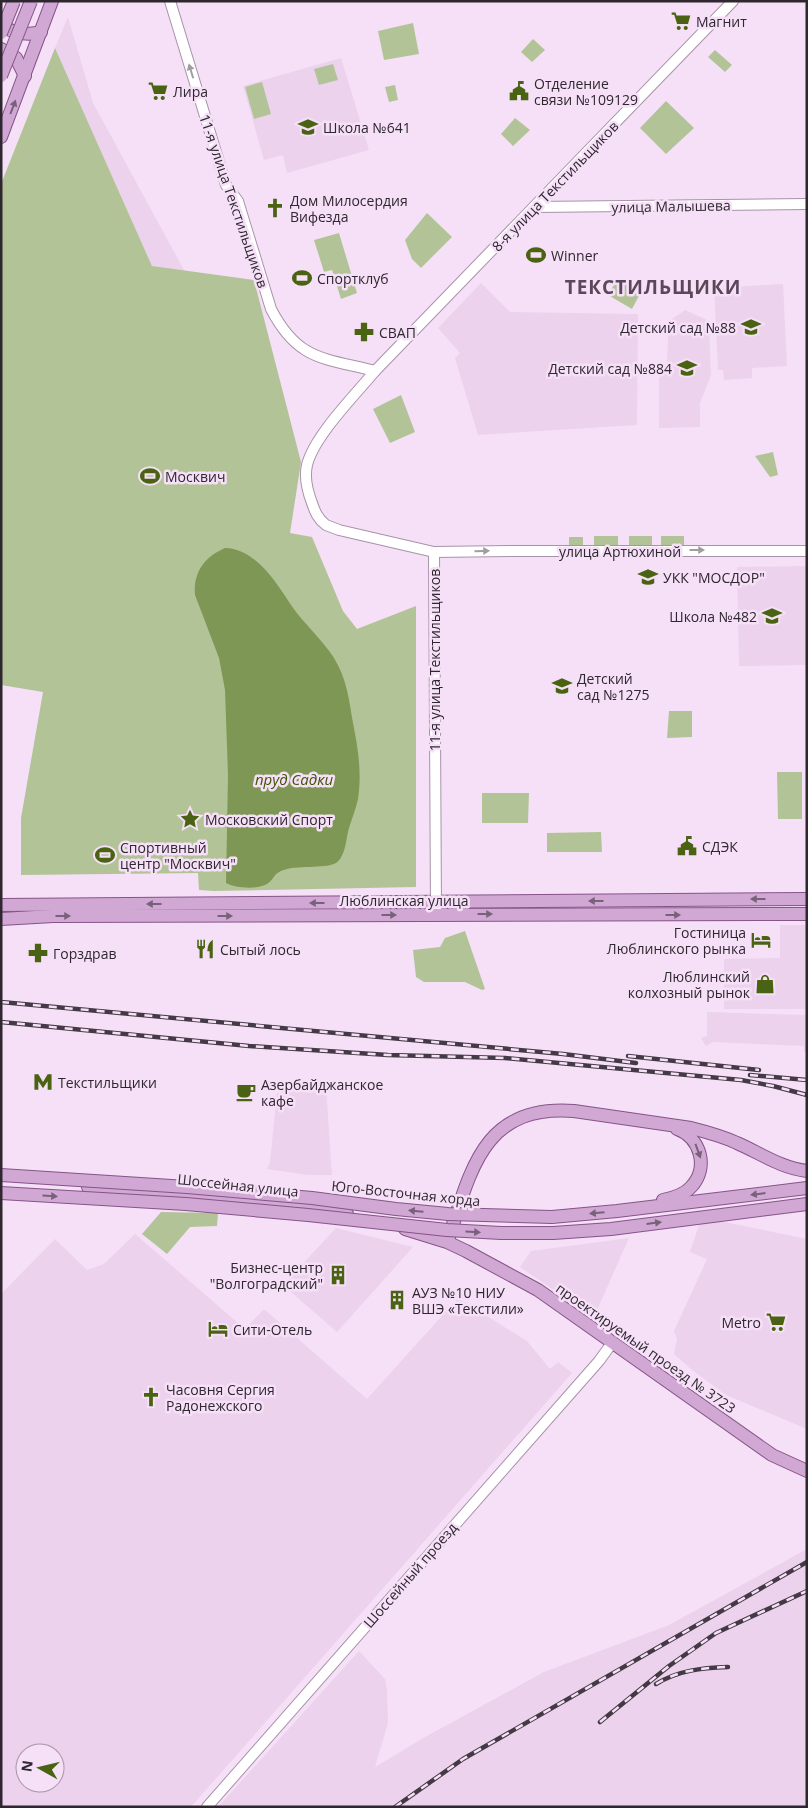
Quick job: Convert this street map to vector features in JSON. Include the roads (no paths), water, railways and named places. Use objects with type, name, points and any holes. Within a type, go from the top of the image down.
[{"type":"main road","points":[[1,33],[14,1]]},
{"type":"main road","points":[[1,76],[31,1]]},
{"type":"main road","points":[[1,137],[52,1]]},
{"type":"main road","points":[[1,26],[23,34],[41,32]]},
{"type":"main road","points":[[1,49],[16,58],[25,76]]},
{"type":"main road","name":"Люблинская улица","points":[[5,920],[53,916],[807,899]]},
{"type":"main road","name":"Люблинская улица","points":[[1,904],[807,914]]},
{"type":"main road","points":[[447,1242],[468,1180],[478,1157],[490,1139],[505,1126],[520,1118],[541,1111],[556,1110],[710,1133],[736,1142],[775,1162],[807,1171]]},
{"type":"main road","points":[[618,1211],[675,1197],[687,1191],[698,1176],[701,1158],[694,1141],[679,1129],[660,1125]]},
{"type":"main road","name":"Юго-Восточная хорда","points":[[1,1177],[187,1187],[312,1198],[448,1214],[552,1217],[807,1188]]},
{"type":"main road","name":"Шоссейная улица","points":[[1,1177],[317,1209],[393,1225],[447,1242],[466,1251]]},
{"type":"main road","points":[[1,1193],[186,1204],[401,1226],[501,1233],[553,1233],[611,1229],[807,1204]]},
{"type":"main road","name":"проектируемый проезд № 3723","points":[[466,1251],[538,1290],[772,1454],[807,1471]]},
{"type":"street","name":"11-я улица Текстильщиков","points":[[170,1],[226,185],[238,201],[271,309],[289,338],[305,351],[316,356],[375,371],[343,408],[310,456],[306,472],[308,492],[316,514],[326,525],[339,530],[434,552],[436,908]]},
{"type":"street","name":"8-я улица Текстильщиков","points":[[375,371],[733,1]]},
{"type":"street","name":"улица Малышева","points":[[535,207],[807,204]]},
{"type":"street","name":"улица Артюхиной","points":[[434,552],[807,551]]},
{"type":"street","name":"Шоссейный проезд","points":[[207,1807],[593,1369],[612,1343]]},
{"type":"water","name":"пруд Садки","points":[[225,548],[246,554],[264,568],[296,612],[334,658],[347,690],[359,761],[358,799],[344,851],[339,860],[327,866],[287,869],[276,874],[267,884],[252,888],[226,883],[228,775],[225,690],[219,658],[195,595],[196,580],[201,567],[211,556]]},
{"type":"railway","points":[[1,1002],[563,1054],[636,1063]]},
{"type":"railway","points":[[1,1022],[249,1046],[388,1055],[505,1058],[741,1080],[807,1095]]},
{"type":"railway","points":[[628,1056],[759,1070]]},
{"type":"railway","points":[[750,1075],[807,1080]]},
{"type":"railway","points":[[395,1807],[463,1759],[807,1562]]},
{"type":"railway","points":[[600,1722],[669,1666],[716,1633],[807,1591]]},
{"type":"railway","points":[[656,1684],[673,1676],[691,1671],[728,1667]]},
{"type":"place","name":"Магнит","points":[[681,21]]},
{"type":"place","name":"Лира","points":[[158,91]]},
{"type":"place","name":"Отделение связи №109129","points":[[519,91]]},
{"type":"place","name":"Школа №641","points":[[308,127]]},
{"type":"place","name":"Дом Милосердия Вифезда","points":[[275,208]]},
{"type":"place","name":"Winner","points":[[536,255]]},
{"type":"place","name":"Спортклуб","points":[[302,278]]},
{"type":"place","name":"Детский сад №88","points":[[751,327]]},
{"type":"place","name":"СВАП","points":[[364,332]]},
{"type":"place","name":"Детский сад №884","points":[[687,368]]},
{"type":"place","name":"Москвич","points":[[150,476]]},
{"type":"place","name":"УКК \"МОСДОР\"","points":[[648,577]]},
{"type":"place","name":"Школа №482","points":[[772,616]]},
{"type":"place","name":"Детский сад №1275","points":[[562,686]]},
{"type":"place","name":"Московский Спорт","points":[[190,819]]},
{"type":"place","name":"СДЭК","points":[[687,846]]},
{"type":"place","name":"Спортивный центр \"Москвич\"","points":[[105,855]]},
{"type":"place","name":"Гостиница Люблинского рынка","points":[[761,940]]},
{"type":"place","name":"Сытый лось","points":[[205,949]]},
{"type":"place","name":"Горздрав","points":[[38,953]]},
{"type":"place","name":"Люблинский колхозный рынок","points":[[765,984]]},
{"type":"place","name":"Текстильщики","points":[[43,1082]]},
{"type":"place","name":"Азербайджанское кафе","points":[[246,1092]]},
{"type":"place","name":"Бизнес-центр \"Волгоградский\"","points":[[338,1275]]},
{"type":"place","name":"АУЗ №10 НИУ ВШЭ «Текстили»","points":[[397,1300]]},
{"type":"place","name":"Metro","points":[[776,1322]]},
{"type":"place","name":"Сити-Отель","points":[[218,1329]]},
{"type":"place","name":"Часовня Сергия Радонежского","points":[[151,1397]]},
{"type":"district","name":"ТЕКСТИЛЬЩИКИ","points":[[653,287]]}]
